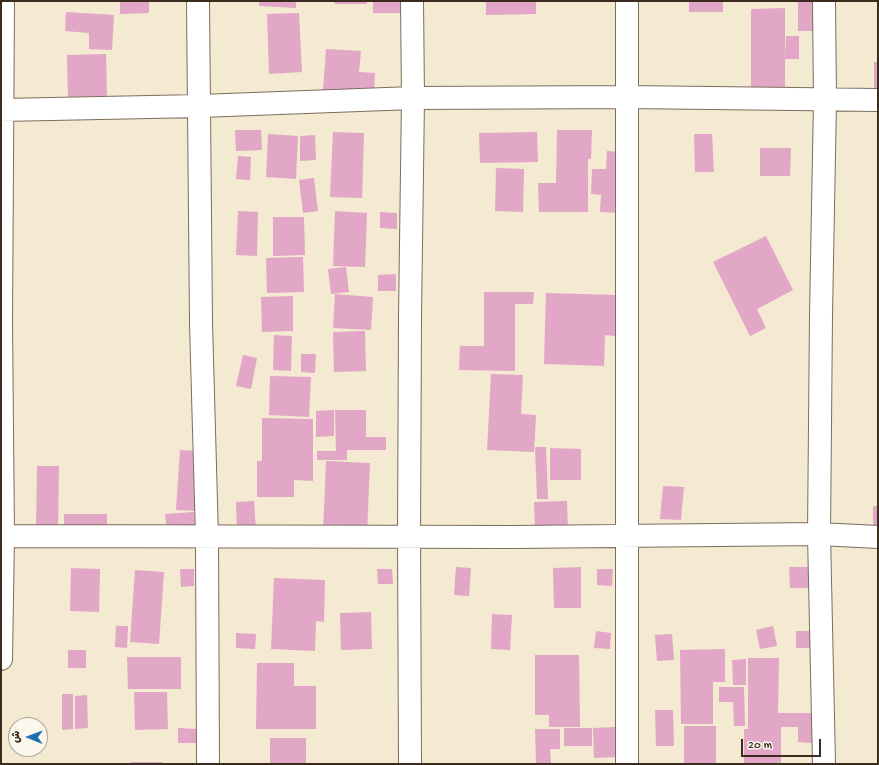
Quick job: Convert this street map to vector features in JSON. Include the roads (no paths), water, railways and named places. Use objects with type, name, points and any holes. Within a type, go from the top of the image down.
[{"type":"street","points":[[1,659],[3,1]]},
{"type":"street","points":[[198,1],[201,323],[207,537],[208,764]]},
{"type":"street","points":[[410,764],[409,536],[413,98],[412,1]]},
{"type":"street","points":[[626,764],[627,1]]},
{"type":"street","points":[[824,1],[825,101],[819,534],[824,764]]},
{"type":"street","points":[[2,110],[200,106],[413,98],[627,97],[825,101],[878,100]]},
{"type":"street","points":[[2,536],[514,537],[819,534],[878,537]]}]
